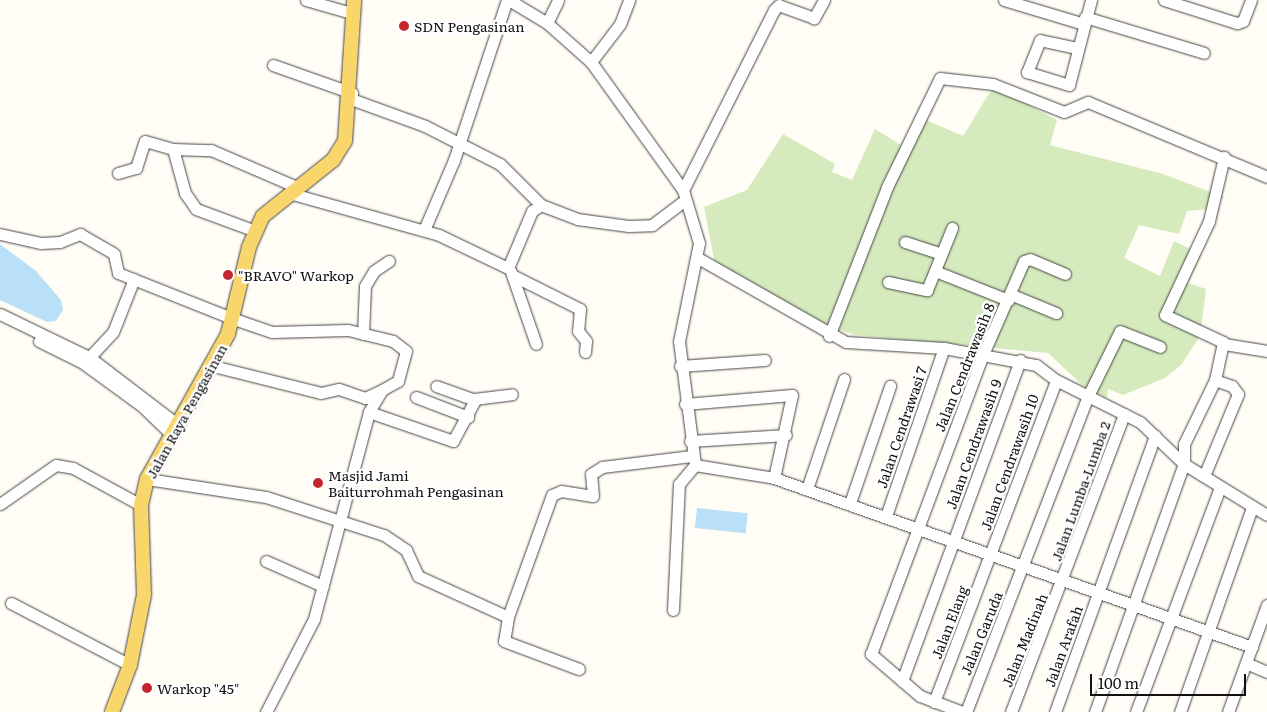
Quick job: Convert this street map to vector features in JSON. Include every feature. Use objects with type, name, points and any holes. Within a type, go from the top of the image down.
[{"type":"main road","name":"Jalan Raya Pengasinan","points":[[112,712],[130,665],[144,595],[141,505],[147,479],[174,429],[212,366],[234,319],[255,231],[270,209],[339,153],[349,127],[352,7]]},
{"type":"street","points":[[306,0],[352,7]]},
{"type":"street","points":[[424,230],[458,147],[508,0],[547,22],[592,62],[684,199],[690,225],[699,242],[698,258],[681,321],[680,366],[693,460],[679,484],[673,610]]},
{"type":"street","points":[[547,22],[558,0]]},
{"type":"street","points":[[592,62],[620,24],[629,0]]},
{"type":"street","points":[[273,65],[425,126],[458,147],[500,164],[541,205],[577,220],[629,226],[652,225],[684,199],[742,67],[774,3],[808,18],[817,15],[824,0]]},
{"type":"street","points":[[1004,0],[1204,53]]},
{"type":"street","points":[[1077,48],[1040,40],[1027,72],[1069,85],[1077,48],[1091,0]]},
{"type":"street","points":[[1164,0],[1237,22],[1243,21],[1251,0]]},
{"type":"street","points":[[829,336],[887,187],[940,78],[1001,86],[1064,112],[1088,102],[1224,157],[1267,177]]},
{"type":"street","points":[[118,173],[136,168],[145,141],[173,149],[211,150],[293,190],[424,230],[511,272],[580,309],[578,331],[586,341],[584,352]]},
{"type":"street","points":[[173,149],[185,193],[196,209],[255,231]]},
{"type":"street","points":[[1224,157],[1209,221],[1165,315],[1224,344],[1267,351]]},
{"type":"street","points":[[536,344],[511,272],[532,211],[541,205]]},
{"type":"street","points":[[888,282],[924,292],[952,228]]},
{"type":"street","points":[[0,234],[41,243],[60,242],[80,234],[114,254],[115,270],[234,319],[272,332],[338,330],[363,334],[393,341],[406,351],[398,381],[365,398],[339,389],[321,393],[212,366]]},
{"type":"street","points":[[904,242],[941,254]]},
{"type":"street","points":[[698,258],[829,336],[846,342],[984,352],[1020,360],[1124,414],[1155,435],[1184,464],[1252,508],[1267,515]]},
{"type":"street","name":"Jalan Cendrawasih 8","points":[[902,681],[871,654],[917,526],[984,352],[1024,261],[1030,259],[1065,274]]},
{"type":"street","points":[[363,334],[364,286],[374,271],[389,261]]},
{"type":"street","points":[[934,271],[1056,313]]},
{"type":"street","points":[[86,360],[113,332],[134,279]]},
{"type":"street","points":[[0,314],[86,360],[174,429]]},
{"type":"street","points":[[0,322],[86,360]]},
{"type":"street","name":"Jalan Garuda","points":[[960,712],[1024,565],[1088,396],[1120,331],[1160,347]]},
{"type":"street","points":[[1095,712],[1184,464],[1184,444],[1215,380],[1224,344]]},
{"type":"street","name":"Jalan Cendrawasi 7","points":[[886,516],[944,348]]},
{"type":"street","points":[[680,366],[765,360]]},
{"type":"street","name":"Jalan Cendrawasih 9","points":[[902,681],[1020,360]]},
{"type":"street","points":[[807,489],[844,379]]},
{"type":"street","name":"Jalan Cendrawasih 10","points":[[992,554],[1056,380]]},
{"type":"street","points":[[1204,476],[1238,394],[1232,386],[1215,380]]},
{"type":"street","points":[[436,386],[474,399],[512,394]]},
{"type":"street","points":[[850,504],[890,386]]},
{"type":"street","points":[[266,712],[300,639],[311,626],[323,586],[338,518],[369,412],[382,390]]},
{"type":"street","points":[[684,404],[792,396],[786,435],[774,478]]},
{"type":"street","points":[[416,397],[468,416]]},
{"type":"street","points":[[369,412],[449,442],[468,416],[474,399]]},
{"type":"street","name":"Jalan Lumba-Lumba 2","points":[[1064,579],[1124,414]]},
{"type":"street","points":[[690,441],[786,435]]},
{"type":"street","name":"Jalan Arafah","points":[[1055,712],[1155,435]]},
{"type":"street","points":[[579,669],[504,641],[508,616],[552,495],[561,491],[593,496],[591,474],[602,467],[693,460],[774,478],[807,489],[1134,603],[1252,647]]},
{"type":"street","points":[[0,504],[56,465],[73,468],[141,505]]},
{"type":"street","points":[[147,479],[266,497],[338,518],[396,542],[412,560],[418,576],[508,616]]},
{"type":"street","points":[[1136,712],[1220,488]]},
{"type":"street","points":[[1180,712],[1252,508]]},
{"type":"street","name":"Jalan Elang","points":[[934,702],[992,554]]},
{"type":"street","points":[[266,561],[323,586]]},
{"type":"street","name":"Jalan Madinah","points":[[1011,712],[1064,579]]},
{"type":"street","points":[[11,603],[130,665]]},
{"type":"street","points":[[1228,712],[1267,606]]},
{"type":"street","points":[[1246,663],[1267,672]]},
{"type":"street","points":[[902,681],[934,702],[960,712]]},
{"type":"green space","points":[[993,87],[1057,120],[1050,145],[1163,174],[1224,197],[1208,209],[1187,211],[1179,234],[1139,225],[1124,258],[1160,276],[1174,241],[1201,254],[1188,283],[1206,289],[1200,336],[1181,365],[1165,378],[1123,395],[1108,389],[1107,398],[1081,384],[1048,353],[855,335],[825,325],[715,264],[704,207],[747,190],[783,134],[835,164],[832,172],[852,180],[875,129],[909,150],[926,120],[963,136]]},
{"type":"water","points":[[0,244],[36,271],[61,300],[63,310],[56,321],[47,322],[0,300]]},
{"type":"water","points":[[697,508],[748,513],[746,533],[695,528]]},
{"type":"place","name":"SDN Pengasinan","points":[[404,26]]},
{"type":"place","name":"\"BRAVO\" Warkop","points":[[228,275]]},
{"type":"place","name":"Masjid Jami Baiturrohmah Pengasinan","points":[[318,483]]},
{"type":"place","name":"Warkop \"45\"","points":[[147,688]]}]
